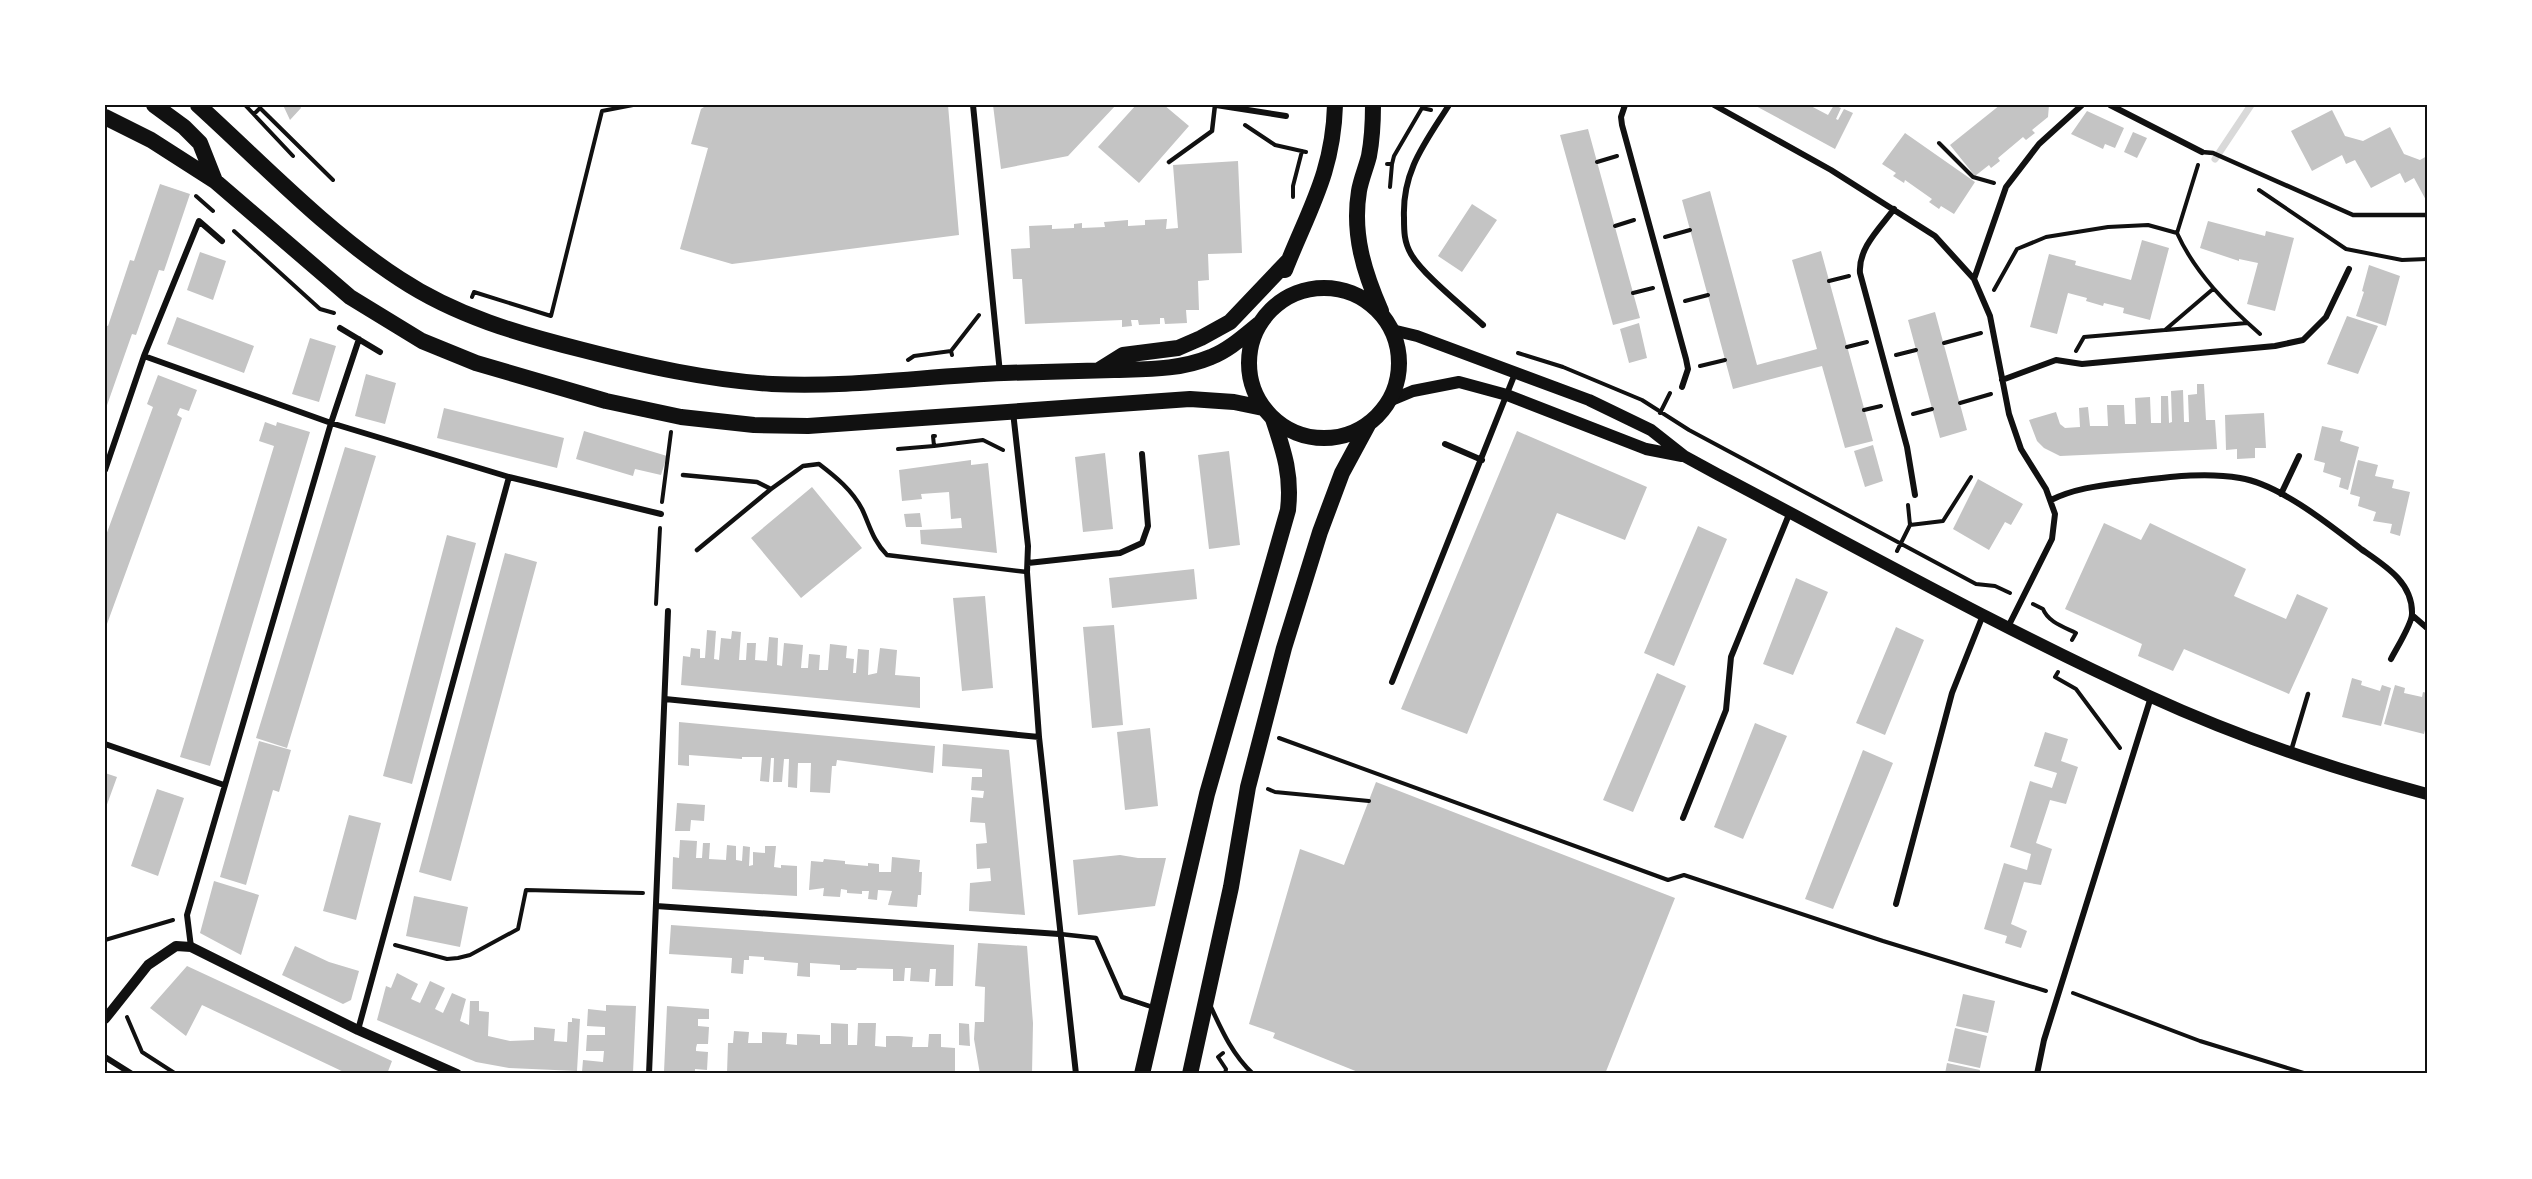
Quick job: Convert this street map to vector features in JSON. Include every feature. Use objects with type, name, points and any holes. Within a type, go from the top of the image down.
[{"type":"highway","points":[[154,105],[184,127],[200,143],[215,181]]},
{"type":"highway","points":[[198,105],[358,249],[418,291],[484,322],[604,356],[720,379],[772,384],[818,385],[1000,373],[1183,366],[1212,357],[1228,348],[1291,295],[1320,288],[1334,288],[1362,298],[1388,324]]},
{"type":"highway","points":[[1142,1074],[1207,794],[1288,510],[1290,482],[1288,465],[1268,413],[1250,381],[1248,367],[1252,338],[1320,190],[1333,141],[1335,105]]},
{"type":"highway","points":[[1190,1074],[1231,887],[1248,787],[1284,648],[1320,532],[1342,473],[1369,423],[1389,401],[1398,373],[1397,344],[1367,278],[1359,249],[1356,219],[1361,181],[1369,155],[1372,105]]},
{"type":"highway","points":[[110,123],[151,140],[215,181],[351,297],[410,335],[476,363],[606,401],[681,417],[754,425],[808,426],[876,423],[1190,399],[1234,402],[1268,413],[1298,434],[1320,438],[1342,436],[1369,423]]},
{"type":"highway","points":[[1098,370],[1123,355],[1178,348],[1230,322],[1289,260]]},
{"type":"main road","points":[[1388,324],[1590,400],[1651,430],[1683,456],[1888,565],[2008,628],[2151,697],[2290,752],[2427,794]]},
{"type":"main road","points":[[1389,401],[1413,391],[1459,382],[1507,395],[1646,449],[1683,456]]},
{"type":"street","points":[[973,105],[1000,373]]},
{"type":"street","points":[[1216,105],[1234,109],[1252,107],[1286,116]]},
{"type":"street","points":[[1449,105],[1412,166],[1405,187],[1404,237],[1411,255],[1483,325]]},
{"type":"street","points":[[1625,105],[1621,117],[1622,125],[1688,369],[1682,387]]},
{"type":"street","points":[[1714,105],[1831,170],[1935,236],[1974,279],[1987,306],[2004,390],[2021,449],[2051,500],[2055,521],[2052,539],[2008,628]]},
{"type":"street","points":[[1974,279],[2006,187],[2040,144],[2082,105]]},
{"type":"street","points":[[2110,105],[2202,152]]},
{"type":"street","points":[[1894,209],[1862,253],[1859,262],[1914,480],[1915,495]]},
{"type":"street","points":[[105,470],[144,356],[199,221],[222,241]]},
{"type":"street","points":[[2002,380],[2056,360],[2082,364],[2275,346],[2303,340],[2326,317],[2349,269]]},
{"type":"street","points":[[340,328],[380,352]]},
{"type":"street","points":[[191,947],[187,915],[331,423],[359,339]]},
{"type":"street","points":[[144,356],[331,423],[509,477],[661,513]]},
{"type":"street","points":[[1392,682],[1516,371]]},
{"type":"street","points":[[1013,412],[1028,546],[1027,572],[1039,737],[1076,1074]]},
{"type":"street","points":[[1445,444],[1482,460]]},
{"type":"street","points":[[1028,563],[1120,553],[1142,543],[1148,526],[1142,454]]},
{"type":"street","points":[[2281,494],[2299,456]]},
{"type":"street","points":[[358,1030],[509,477]]},
{"type":"street","points":[[2051,500],[2063,494],[2096,486],[2171,477],[2242,478],[2281,494],[2314,514],[2398,576],[2407,592],[2412,615],[2427,628]]},
{"type":"street","points":[[1683,818],[1726,710],[1731,657],[1790,512]]},
{"type":"street","points":[[649,1074],[668,610]]},
{"type":"street","points":[[1896,904],[1952,693],[1983,615]]},
{"type":"street","points":[[2391,659],[2412,615]]},
{"type":"street","points":[[2037,1074],[2044,1040],[2151,697]]},
{"type":"street","points":[[665,699],[1039,737]]},
{"type":"street","points":[[105,744],[224,785]]},
{"type":"street","points":[[656,906],[1059,934]]},
{"type":"street","points":[[105,1019],[148,965],[176,946],[191,947],[358,1030],[457,1074]]},
{"type":"street","points":[[105,1057],[132,1074]]},
{"type":"lane","points":[[1168,162],[1212,131],[1216,105]]},
{"type":"lane","points":[[2202,152],[2213,153],[2225,158],[2353,215],[2427,214]]},
{"type":"lane","points":[[697,550],[803,465],[819,464],[840,480],[861,509],[877,545],[887,555],[1027,572]]},
{"type":"lane","points":[[682,475],[758,482],[771,489]]},
{"type":"lane","points":[[2290,752],[2308,694]]},
{"type":"lane","points":[[1059,934],[1096,938],[1122,997],[1157,1008]]},
{"type":"lane","points":[[1206,998],[1230,1047],[1240,1062],[1253,1074]]},
{"type":"path","points":[[245,105],[293,156]]},
{"type":"path","points":[[474,292],[550,316],[602,111],[633,105]]},
{"type":"path","points":[[1391,176],[1390,164],[1422,107],[1444,113]]},
{"type":"path","points":[[254,114],[260,108],[333,180]]},
{"type":"path","points":[[1235,118],[1275,145],[1304,151],[1293,186]]},
{"type":"path","points":[[1939,143],[1973,177],[2006,187]]},
{"type":"path","points":[[2202,152],[2177,233],[2182,245],[2213,289],[2247,323],[2275,346]]},
{"type":"path","points":[[195,184],[199,221]]},
{"type":"path","points":[[2250,184],[2346,249],[2402,260],[2427,259]]},
{"type":"path","points":[[196,196],[221,218]]},
{"type":"path","points":[[1615,226],[1647,216]]},
{"type":"path","points":[[1987,306],[2002,273],[2017,249],[2046,237],[2108,227],[2148,225],[2177,233]]},
{"type":"path","points":[[229,226],[320,309],[334,313]]},
{"type":"path","points":[[1654,240],[1690,231]]},
{"type":"path","points":[[1634,293],[1666,285]]},
{"type":"path","points":[[2165,330],[2213,289]]},
{"type":"path","points":[[1671,305],[1708,295]]},
{"type":"path","points":[[914,356],[951,353],[979,316],[978,306]]},
{"type":"path","points":[[2069,362],[2084,337],[2247,323]]},
{"type":"path","points":[[1944,343],[1992,329]]},
{"type":"path","points":[[1883,358],[1916,350]]},
{"type":"path","points":[[1688,369],[1725,360]]},
{"type":"path","points":[[1651,430],[1675,383],[1682,387]]},
{"type":"path","points":[[1960,403],[2004,390]]},
{"type":"path","points":[[1899,418],[1932,409]]},
{"type":"path","points":[[934,446],[933,436],[941,435]]},
{"type":"path","points":[[898,449],[983,440],[1004,451]]},
{"type":"path","points":[[1910,525],[1943,521],[1971,477]]},
{"type":"path","points":[[1888,565],[1910,525],[1907,494],[1915,495]]},
{"type":"path","points":[[2043,609],[2045,615],[2053,622],[2076,633]]},
{"type":"path","points":[[2055,677],[2076,689],[2120,747],[2135,752]]},
{"type":"path","points":[[1277,747],[1280,737],[1668,880],[1684,875],[1882,941],[2059,996],[2075,992],[2200,1041],[2307,1074]]},
{"type":"path","points":[[1270,779],[1268,790],[1369,801]]},
{"type":"path","points":[[382,941],[447,959],[458,958],[470,955],[518,929],[526,890],[656,893]]},
{"type":"path","points":[[105,940],[187,915]]},
{"type":"path","points":[[120,1000],[142,1052],[176,1074]]},
{"type":"building","points":[[283,105],[300,105],[301,108],[290,120]]},
{"type":"building","points":[[707,105],[948,105],[959,235],[732,264],[680,249],[708,148],[691,144],[701,109]]},
{"type":"building","points":[[993,105],[1116,105],[1068,156],[1001,169]]},
{"type":"building","points":[[1136,105],[1164,105],[1189,126],[1139,183],[1098,147]]},
{"type":"building","points":[[1754,105],[1809,105],[1828,115],[1834,105],[1841,108],[1836,119],[1838,120],[1844,109],[1853,113],[1835,149]]},
{"type":"building","points":[[2000,105],[2049,105],[2048,117],[2032,130],[2035,133],[2026,140],[2023,137],[1998,158],[2000,161],[1991,168],[1989,165],[1975,176],[1950,145]]},
{"type":"building","points":[[2332,110],[2345,136],[2363,141],[2390,127],[2404,154],[2420,160],[2427,156],[2427,202],[2414,178],[2405,183],[2400,173],[2371,188],[2355,160],[2346,164],[2342,155],[2312,171],[2291,131]]},
{"type":"building","points":[[2087,111],[2124,128],[2115,148],[2105,144],[2103,149],[2071,134]]},
{"type":"building","points":[[1588,129],[1640,318],[1613,325],[1560,135]]},
{"type":"building","points":[[2133,132],[2147,138],[2137,158],[2124,152]]},
{"type":"building","points":[[1905,133],[1975,182],[1954,214],[1941,206],[1939,209],[1929,202],[1932,199],[1905,180],[1904,183],[1893,176],[1896,173],[1882,164]]},
{"type":"building","points":[[1238,161],[1242,253],[1208,254],[1209,280],[1198,281],[1199,310],[1186,310],[1187,323],[1165,324],[1164,318],[1160,318],[1160,324],[1139,325],[1138,320],[1131,320],[1132,326],[1122,327],[1122,320],[1025,324],[1022,279],[1013,279],[1011,249],[1030,248],[1029,226],[1052,225],[1052,229],[1074,228],[1074,224],[1082,223],[1082,228],[1105,227],[1104,222],[1128,220],[1128,226],[1145,225],[1145,220],[1167,219],[1166,229],[1178,228],[1173,165]]},
{"type":"building","points":[[160,184],[190,194],[164,271],[159,270],[136,335],[132,334],[105,411],[105,325],[108,326],[130,260],[134,261]]},
{"type":"building","points":[[1710,191],[1757,365],[1817,349],[1792,260],[1821,251],[1873,441],[1845,448],[1822,366],[1733,389],[1682,200]]},
{"type":"building","points":[[1472,204],[1497,220],[1462,272],[1438,256]]},
{"type":"building","points":[[2208,221],[2265,236],[2266,231],[2294,238],[2275,311],[2247,304],[2258,263],[2239,259],[2239,261],[2200,248]]},
{"type":"building","points":[[2142,240],[2169,248],[2150,320],[2123,313],[2124,308],[2104,303],[2103,306],[2086,301],[2087,298],[2068,293],[2057,334],[2030,327],[2049,254],[2076,261],[2075,265],[2131,280]]},
{"type":"building","points":[[200,252],[226,261],[213,300],[187,290]]},
{"type":"building","points":[[2369,265],[2400,276],[2386,326],[2356,316],[2364,292],[2362,291]]},
{"type":"building","points":[[1935,312],[1967,430],[1940,438],[1908,320]]},
{"type":"building","points":[[2347,316],[2378,326],[2358,374],[2327,364]]},
{"type":"building","points":[[177,317],[254,346],[244,373],[167,344]]},
{"type":"building","points":[[1639,323],[1647,358],[1629,363],[1620,329]]},
{"type":"building","points":[[310,338],[336,346],[319,402],[292,394]]},
{"type":"building","points":[[366,374],[396,383],[385,424],[355,416]]},
{"type":"building","points":[[158,375],[197,390],[189,411],[180,408],[177,415],[182,418],[107,624],[105,623],[105,538],[153,407],[147,404]]},
{"type":"building","points":[[2197,384],[2204,384],[2206,420],[2215,420],[2217,449],[2060,456],[2044,448],[2037,441],[2029,420],[2056,412],[2060,424],[2065,428],[2080,427],[2079,408],[2088,407],[2090,426],[2108,426],[2107,405],[2124,405],[2125,424],[2136,424],[2135,398],[2150,397],[2151,423],[2161,423],[2161,396],[2168,396],[2169,423],[2172,422],[2171,391],[2183,390],[2184,422],[2189,422],[2188,395],[2197,394]]},
{"type":"building","points":[[444,408],[564,438],[557,468],[437,438]]},
{"type":"building","points":[[2264,413],[2266,448],[2255,448],[2255,458],[2237,459],[2237,449],[2226,450],[2225,415]]},
{"type":"building","points":[[265,422],[276,426],[277,422],[310,432],[210,766],[180,757],[274,446],[259,441]]},
{"type":"building","points":[[2322,426],[2343,431],[2340,441],[2359,447],[2348,490],[2339,487],[2341,478],[2323,472],[2325,463],[2314,460]]},
{"type":"building","points":[[584,431],[667,456],[661,475],[635,469],[633,476],[576,459]]},
{"type":"building","points":[[1517,431],[1647,487],[1625,540],[1557,513],[1467,734],[1401,709]]},
{"type":"building","points":[[1873,445],[1883,481],[1865,487],[1854,451]]},
{"type":"building","points":[[345,447],[376,456],[287,748],[256,738]]},
{"type":"building","points":[[1229,451],[1240,545],[1209,549],[1198,455]]},
{"type":"building","points":[[1105,453],[1113,529],[1083,532],[1075,457]]},
{"type":"building","points":[[971,460],[971,465],[988,463],[997,553],[921,544],[920,530],[962,528],[961,518],[951,519],[949,492],[921,494],[922,499],[902,501],[899,470]]},
{"type":"building","points":[[2358,460],[2378,465],[2375,476],[2394,480],[2392,488],[2410,492],[2400,536],[2390,533],[2392,524],[2373,521],[2376,512],[2358,506],[2360,497],[2350,494]]},
{"type":"building","points":[[1978,479],[2023,504],[2011,525],[2005,522],[1989,550],[1953,529]]},
{"type":"building","points":[[812,487],[862,548],[801,598],[751,538]]},
{"type":"building","points":[[920,513],[922,527],[906,527],[904,514]]},
{"type":"building","points":[[2104,523],[2141,540],[2150,523],[2246,569],[2234,596],[2286,619],[2297,594],[2328,608],[2289,694],[2184,649],[2173,671],[2138,656],[2142,644],[2065,609]]},
{"type":"building","points":[[1698,526],[1727,539],[1674,666],[1644,653]]},
{"type":"building","points":[[447,535],[476,543],[412,784],[383,776]]},
{"type":"building","points":[[505,553],[537,562],[451,881],[419,872]]},
{"type":"building","points":[[1194,569],[1197,599],[1112,608],[1109,578]]},
{"type":"building","points":[[1796,578],[1828,592],[1793,675],[1763,664]]},
{"type":"building","points":[[985,596],[993,688],[962,691],[953,598]]},
{"type":"building","points":[[1114,625],[1123,725],[1092,728],[1083,627]]},
{"type":"building","points":[[1896,627],[1924,640],[1885,735],[1856,723]]},
{"type":"building","points":[[707,630],[716,631],[714,659],[719,660],[721,638],[731,639],[732,631],[741,632],[739,660],[746,660],[747,643],[756,643],[755,660],[767,661],[769,637],[778,638],[777,665],[782,666],[784,643],[803,645],[801,668],[808,668],[809,654],[820,655],[819,670],[828,670],[830,644],[847,646],[846,658],[854,659],[853,673],[856,673],[858,649],[869,650],[868,675],[877,673],[880,648],[897,650],[895,675],[920,677],[920,708],[681,685],[683,656],[690,657],[691,648],[700,649],[700,658],[705,658]]},
{"type":"building","points":[[1657,673],[1686,686],[1633,812],[1603,800]]},
{"type":"building","points":[[2352,678],[2362,681],[2361,685],[2380,691],[2382,685],[2391,688],[2381,726],[2342,717]]},
{"type":"building","points":[[2395,685],[2405,688],[2404,693],[2422,697],[2423,692],[2427,693],[2427,731],[2425,730],[2424,734],[2384,724]]},
{"type":"building","points":[[679,722],[935,746],[933,773],[837,760],[836,766],[832,766],[830,793],[810,792],[811,763],[798,763],[797,788],[788,787],[789,759],[784,759],[782,782],[773,782],[774,758],[771,758],[769,782],[760,781],[762,757],[742,757],[742,759],[689,755],[689,766],[678,765]]},
{"type":"building","points":[[1755,723],[1787,736],[1743,839],[1714,827]]},
{"type":"building","points":[[1150,728],[1158,806],[1125,810],[1117,732]]},
{"type":"building","points":[[2045,732],[2068,739],[2061,761],[2078,767],[2066,804],[2050,800],[2036,843],[2052,849],[2041,885],[2024,882],[2011,924],[2027,931],[2021,948],[2005,943],[2007,936],[1984,929],[2004,863],[2027,870],[2031,854],[2010,847],[2030,781],[2052,788],[2057,773],[2034,766]]},
{"type":"building","points":[[259,741],[291,750],[279,792],[273,790],[246,885],[220,877]]},
{"type":"building","points":[[943,744],[1009,750],[1025,915],[969,911],[970,883],[991,881],[990,868],[977,869],[976,844],[987,843],[985,823],[970,822],[972,797],[983,798],[984,791],[971,790],[972,777],[982,777],[982,769],[942,766]]},
{"type":"building","points":[[1863,750],[1893,763],[1833,909],[1805,899]]},
{"type":"building","points":[[105,773],[117,777],[105,810]]},
{"type":"building","points":[[1376,782],[1675,898],[1605,1074],[1363,1074],[1273,1038],[1275,1033],[1249,1024],[1300,849],[1344,865]]},
{"type":"building","points":[[157,789],[184,798],[158,876],[131,866]]},
{"type":"building","points":[[677,803],[705,805],[704,821],[691,820],[690,831],[675,831]]},
{"type":"building","points":[[349,815],[381,823],[356,920],[323,911]]},
{"type":"building","points":[[680,840],[697,841],[696,858],[702,858],[703,843],[710,843],[709,859],[726,860],[727,845],[736,846],[736,860],[742,861],[743,846],[750,847],[749,866],[753,865],[753,852],[765,853],[765,846],[776,846],[774,867],[797,866],[797,896],[672,889],[673,857],[679,858]]},
{"type":"building","points":[[1120,855],[1138,858],[1166,858],[1155,906],[1078,915],[1073,860]]},
{"type":"building","points":[[892,857],[920,860],[921,895],[918,895],[917,907],[888,905],[892,891],[878,890],[877,900],[868,899],[869,891],[862,891],[862,894],[847,893],[847,890],[841,889],[840,897],[823,896],[824,888],[809,890],[811,861],[823,862],[824,859],[845,861],[845,864],[868,866],[868,863],[879,864],[879,872],[891,872]]},
{"type":"building","points":[[214,881],[259,895],[241,955],[200,933]]},
{"type":"building","points":[[414,896],[468,907],[460,947],[406,936]]},
{"type":"building","points":[[671,925],[954,945],[953,986],[935,986],[936,969],[930,969],[929,982],[910,981],[911,968],[905,968],[904,981],[893,981],[893,969],[840,970],[840,965],[810,963],[810,977],[797,976],[798,963],[764,960],[764,957],[749,956],[749,960],[744,960],[743,974],[731,973],[732,958],[669,954]]},
{"type":"building","points":[[978,943],[1027,946],[1033,1023],[1032,1074],[980,1074],[974,1039],[975,1022],[984,1022],[985,987],[975,986]]},
{"type":"building","points":[[295,946],[329,962],[359,971],[351,1000],[343,1004],[282,975]]},
{"type":"building","points":[[187,966],[392,1061],[387,1074],[348,1074],[202,1005],[186,1036],[150,1008]]},
{"type":"building","points":[[397,973],[418,984],[411,999],[420,1003],[430,981],[445,988],[435,1009],[443,1013],[452,993],[466,999],[460,1021],[469,1025],[470,1001],[479,1001],[479,1011],[489,1012],[488,1036],[510,1041],[534,1040],[534,1027],[555,1029],[554,1041],[567,1042],[568,1022],[572,1022],[572,1018],[580,1019],[577,1071],[509,1068],[476,1062],[377,1020],[386,986],[391,988]]},
{"type":"building","points":[[1963,994],[1995,1001],[1988,1033],[1956,1026]]},
{"type":"building","points":[[606,1005],[636,1006],[633,1073],[582,1072],[583,1060],[603,1062],[604,1051],[586,1051],[587,1035],[605,1035],[605,1027],[587,1026],[588,1009],[606,1011]]},
{"type":"building","points":[[667,1006],[709,1009],[709,1019],[698,1019],[698,1026],[709,1027],[708,1044],[697,1044],[696,1048],[696,1051],[708,1052],[707,1070],[695,1069],[695,1073],[664,1072]]},
{"type":"building","points":[[831,1023],[848,1024],[848,1045],[857,1045],[858,1023],[876,1023],[875,1046],[886,1047],[886,1036],[899,1036],[913,1037],[912,1047],[928,1047],[929,1034],[941,1034],[941,1047],[955,1048],[955,1074],[727,1073],[728,1043],[733,1043],[734,1031],[749,1032],[748,1043],[762,1043],[762,1032],[787,1033],[786,1044],[797,1045],[797,1034],[820,1035],[820,1044],[831,1044]]},
{"type":"building","points":[[959,1023],[969,1024],[970,1046],[959,1045]]},
{"type":"building","points":[[1955,1028],[1987,1036],[1980,1068],[1948,1061]]},
{"type":"building","points":[[1947,1063],[1980,1070],[1979,1074],[1945,1074]]},
{"type":"waterway","points":[[2215,159],[2251,105]]}]
